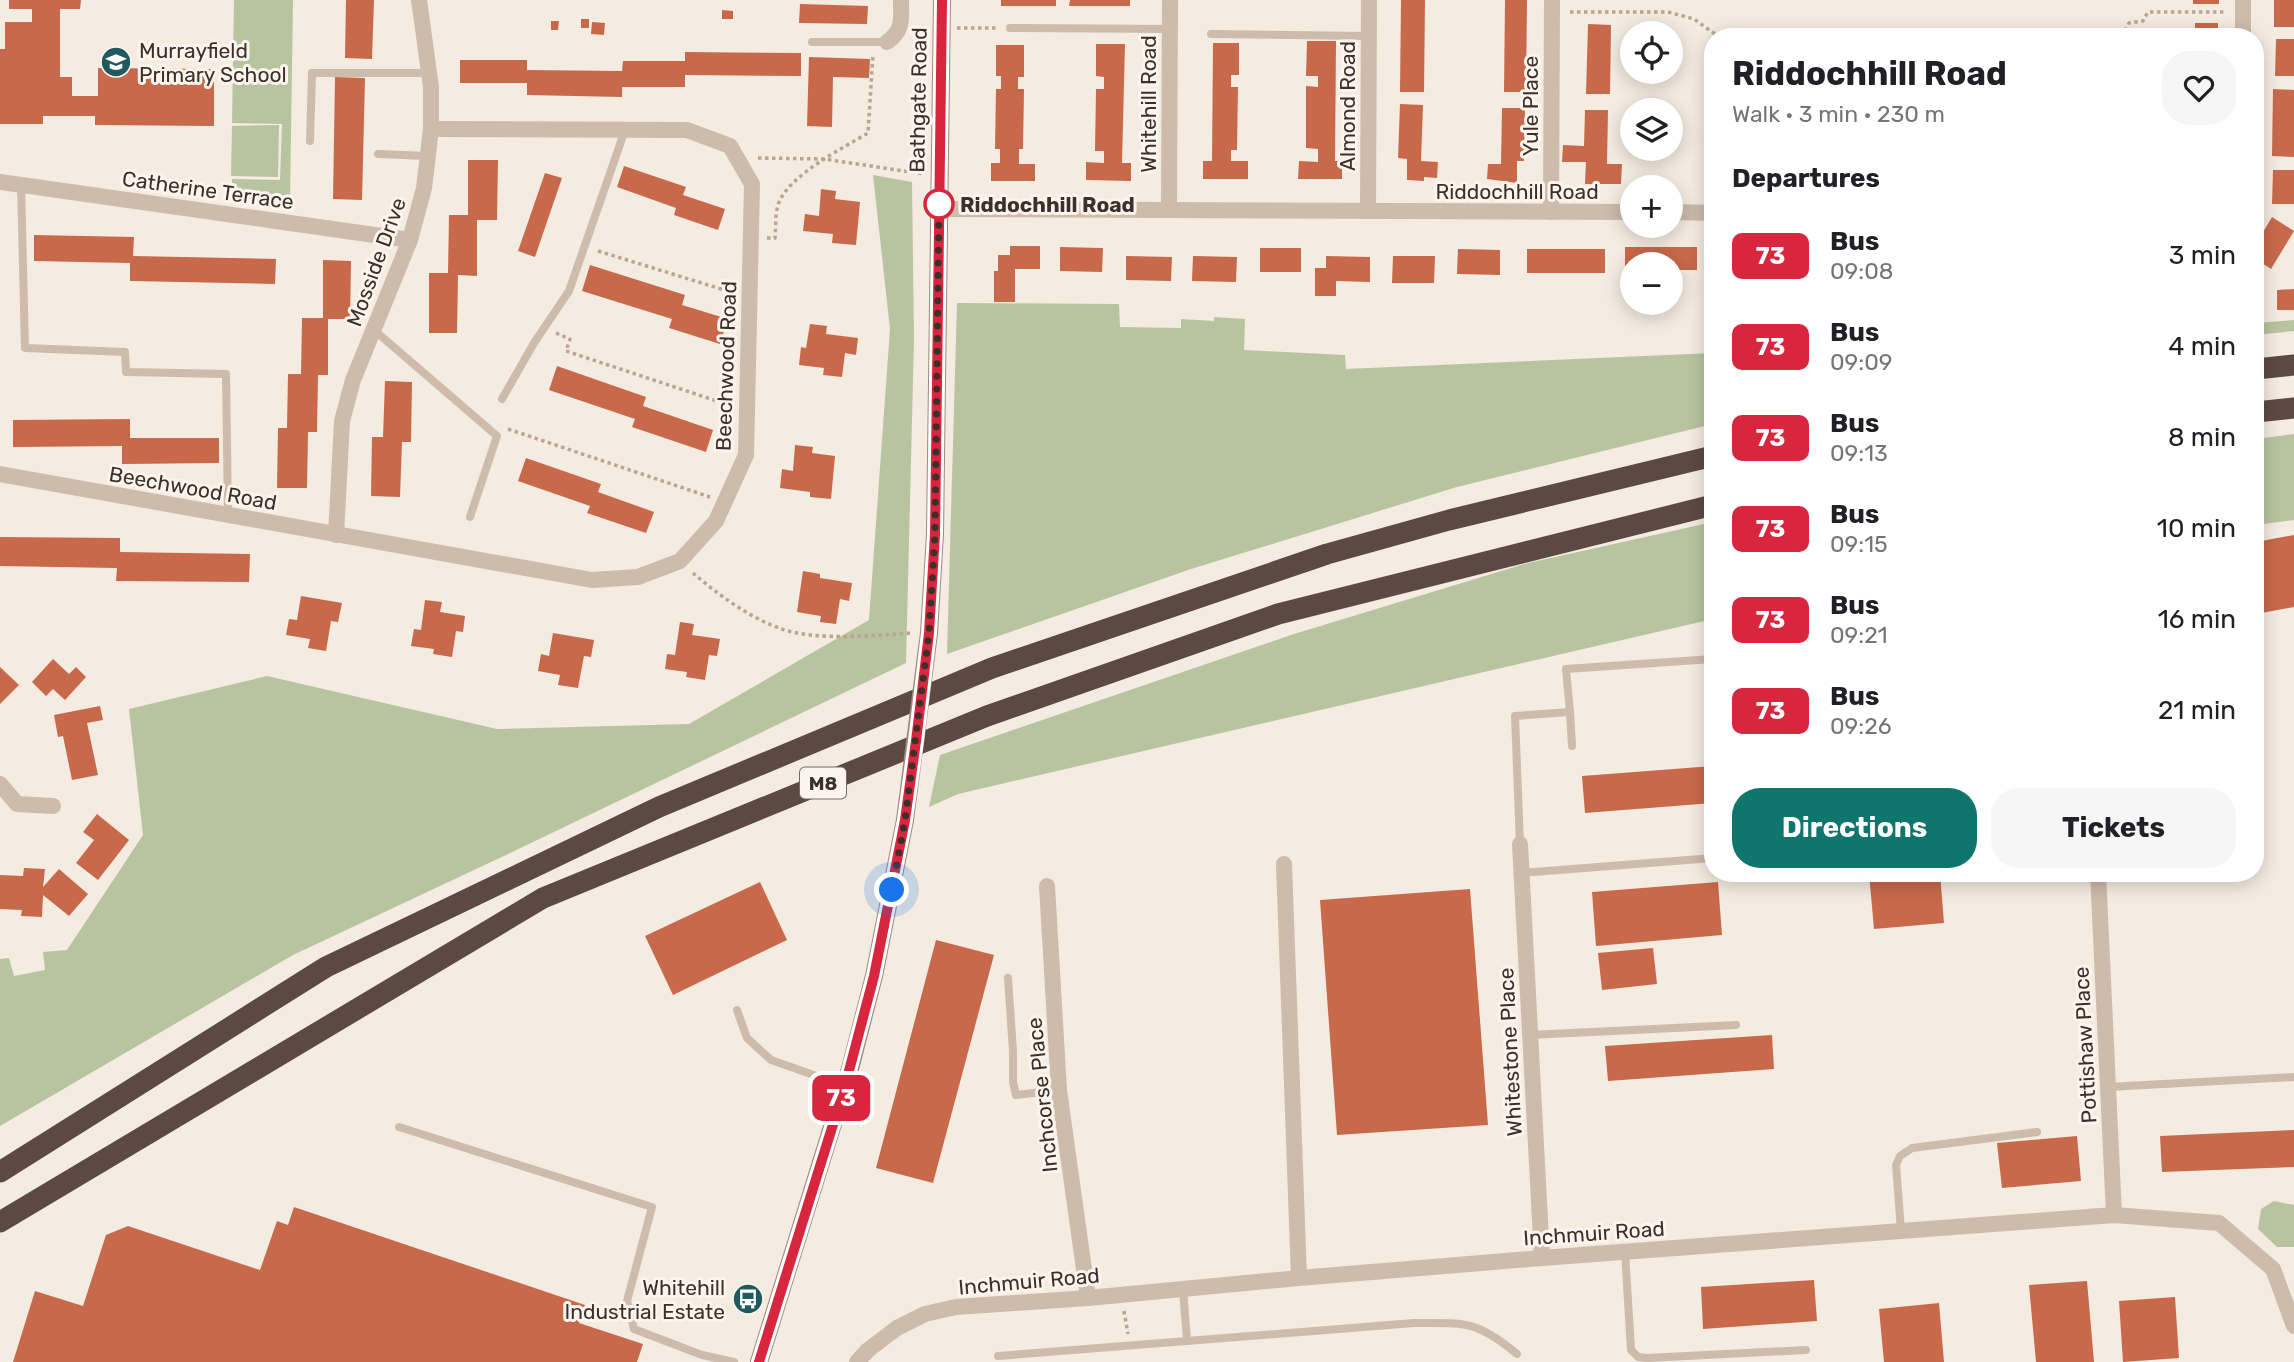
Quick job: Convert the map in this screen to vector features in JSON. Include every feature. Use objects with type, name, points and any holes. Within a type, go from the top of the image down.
[{"type":"highway","points":[[2264,368],[2294,365]]},
{"type":"highway","points":[[2264,411],[2294,408]]},
{"type":"highway","name":"M8","points":[[0,1172],[326,967],[671,802],[992,668],[1327,554],[1449,520],[1704,458]]},
{"type":"highway","name":"M8","points":[[0,1222],[543,898],[988,716],[1278,614],[1704,507]]},
{"type":"main road","name":"Bathgate Road","points":[[759,1362],[845,1086],[874,976],[905,820],[929,633],[935,534],[942,0]]},
{"type":"street","name":"Mosside Drive","points":[[336,536],[342,421],[354,380],[410,240],[424,188],[431,129],[429,74],[419,0]]},
{"type":"street","points":[[880,42],[897,35],[901,25],[901,0]]},
{"type":"street","name":"Whitehill Road","points":[[1169,209],[1170,0]]},
{"type":"street","name":"Almond Road","points":[[1368,211],[1369,0]]},
{"type":"street","name":"Yule Place","points":[[1551,212],[1552,6]]},
{"type":"street","points":[[2243,6],[2243,28]]},
{"type":"street","name":"Beechwood Road","points":[[0,474],[592,580],[638,577],[680,561],[716,521],[746,456],[752,184],[730,146],[687,130],[431,129]]},
{"type":"street","name":"Catherine Terrace","points":[[0,182],[410,240]]},
{"type":"street","name":"Riddochhill Road","points":[[939,209],[1620,212]]},
{"type":"street","points":[[1683,212],[1704,213]]},
{"type":"street","points":[[0,784],[18,804],[53,806]]},
{"type":"street","name":"Whitestone Place","points":[[1520,844],[1542,1258]]},
{"type":"street","points":[[1284,864],[1299,1278]]},
{"type":"street","name":"Pottishaw Place","points":[[2098,882],[2114,1215]]},
{"type":"street","name":"Inchcorse Place","points":[[1047,886],[1059,1090],[1088,1298]]},
{"type":"street","name":"Inchmuir Road","points":[[857,1362],[897,1328],[925,1314],[956,1307],[1542,1258],[2114,1215],[2219,1223],[2273,1269],[2294,1326]]},
{"type":"lane","points":[[1010,28],[1170,29]]},
{"type":"lane","points":[[1212,34],[1368,36]]},
{"type":"lane","points":[[812,42],[880,42]]},
{"type":"lane","points":[[310,141],[312,73],[429,74]]},
{"type":"lane","points":[[502,400],[569,291],[625,130]]},
{"type":"lane","points":[[378,155],[428,156]]},
{"type":"lane","points":[[21,185],[25,348],[125,352],[126,372],[226,374],[228,515]]},
{"type":"lane","points":[[374,330],[497,436],[470,516]]},
{"type":"lane","points":[[1572,746],[1566,669],[1704,660]]},
{"type":"lane","points":[[1520,844],[1515,716],[1570,712]]},
{"type":"lane","points":[[1522,873],[1704,859]]},
{"type":"lane","points":[[1008,978],[1013,1082],[1016,1095],[1059,1090]]},
{"type":"lane","points":[[737,1010],[747,1038],[771,1060],[845,1086]]},
{"type":"lane","points":[[1530,1035],[1736,1025]]},
{"type":"lane","points":[[2108,1087],[2294,1077]]},
{"type":"lane","points":[[399,1127],[652,1207],[627,1301],[634,1329],[690,1351],[734,1362]]},
{"type":"lane","points":[[1901,1231],[1896,1165],[1900,1156],[1912,1148],[1939,1143],[2037,1132]]},
{"type":"lane","points":[[1625,1252],[1631,1350],[1638,1357],[1806,1350]]},
{"type":"lane","points":[[1183,1289],[1187,1341]]},
{"type":"lane","points":[[998,1356],[1414,1323],[1466,1323],[1492,1333],[1517,1354]]},
{"type":"path","points":[[1552,6],[1668,12],[1694,19],[1706,28]]},
{"type":"path","points":[[2126,28],[2129,23],[2143,22],[2148,12],[2243,6]]},
{"type":"path","points":[[941,28],[1010,28]]},
{"type":"path","points":[[751,238],[775,238],[779,204],[791,185],[824,159],[868,133],[880,42]]},
{"type":"path","points":[[739,162],[788,157],[824,159],[940,177]]},
{"type":"path","points":[[585,248],[750,298]]},
{"type":"path","points":[[544,328],[570,338],[566,351],[747,411]]},
{"type":"path","points":[[499,426],[725,502]]},
{"type":"path","points":[[680,561],[719,596],[779,629],[827,637],[929,633]]},
{"type":"path","points":[[1122,1295],[1130,1345]]},
{"type":"green space","points":[[234,0],[293,0],[290,202],[232,194],[232,179],[280,180],[282,124],[232,123]]},
{"type":"green space","points":[[279,125],[278,177],[231,176],[232,126]]},
{"type":"green space","points":[[873,175],[912,182],[914,339],[906,663],[293,955],[0,1126],[0,959],[9,958],[14,976],[45,970],[43,952],[67,950],[143,835],[129,709],[267,676],[497,729],[689,724],[869,620],[890,329]]},
{"type":"green space","points":[[957,303],[1119,304],[1120,327],[1181,328],[1181,319],[1245,319],[1244,350],[1345,355],[1346,369],[1704,353],[1704,426],[1457,487],[1191,569],[947,654]]},
{"type":"green space","points":[[2294,320],[2294,331],[2264,334],[2264,322]]},
{"type":"green space","points":[[2294,434],[2294,520],[2264,524],[2264,438]]},
{"type":"green space","points":[[1704,524],[1704,621],[958,794],[929,807],[940,755],[1294,634],[1528,563]]},
{"type":"green space","points":[[2274,1201],[2294,1205],[2294,1247],[2277,1247],[2258,1229],[2261,1209]]},
{"type":"building","points":[[9,0],[81,0],[80,9],[60,9],[60,77],[72,77],[72,96],[98,96],[98,68],[214,69],[214,126],[95,125],[95,116],[43,116],[43,124],[0,124],[0,49],[5,49],[5,22],[32,22],[32,9],[9,9]]},
{"type":"building","points":[[346,0],[374,0],[372,59],[345,58]]},
{"type":"building","points":[[1001,0],[1056,0],[1056,6],[1001,6]]},
{"type":"building","points":[[1070,0],[1130,0],[1130,6],[1069,6]]},
{"type":"building","points":[[1401,0],[1425,0],[1424,92],[1400,92]]},
{"type":"building","points":[[1505,0],[1527,0],[1526,92],[1504,92]]},
{"type":"building","points":[[2193,0],[2219,0],[2219,4],[2193,4]]},
{"type":"building","points":[[2274,0],[2294,0],[2294,27],[2274,27]]},
{"type":"building","points":[[800,4],[868,6],[867,24],[799,23]]},
{"type":"building","points":[[722,10],[733,11],[733,19],[722,19]]},
{"type":"building","points":[[581,19],[589,19],[589,28],[581,28]]},
{"type":"building","points":[[551,21],[559,21],[558,30],[551,30]]},
{"type":"building","points":[[592,22],[605,23],[604,35],[591,34]]},
{"type":"building","points":[[2195,23],[2218,23],[2218,28],[2195,28]]},
{"type":"building","points":[[1588,24],[1611,25],[1610,94],[1586,94]]},
{"type":"building","points":[[2276,39],[2294,39],[2294,76],[2275,76]]},
{"type":"building","points":[[1307,41],[1336,41],[1335,161],[1342,161],[1342,179],[1298,179],[1299,161],[1318,162],[1318,149],[1306,148],[1306,86],[1318,87],[1318,76],[1306,76]]},
{"type":"building","points":[[1213,43],[1239,43],[1239,75],[1231,75],[1231,87],[1238,87],[1237,150],[1231,150],[1231,161],[1248,161],[1248,179],[1203,179],[1203,161],[1212,161]]},
{"type":"building","points":[[1096,44],[1125,44],[1122,163],[1131,163],[1131,181],[1086,180],[1086,162],[1104,163],[1104,151],[1095,151],[1096,89],[1104,89],[1104,77],[1096,76]]},
{"type":"building","points":[[996,45],[1024,45],[1024,77],[1018,77],[1018,89],[1024,89],[1023,149],[1019,149],[1019,164],[1035,164],[1035,181],[991,181],[991,163],[1000,163],[1000,149],[995,149],[996,89],[1001,89],[1001,76],[996,76]]},
{"type":"building","points":[[685,52],[801,53],[801,76],[685,75],[685,87],[622,87],[622,97],[527,95],[527,83],[460,83],[460,60],[527,60],[527,70],[622,71],[623,61],[685,61]]},
{"type":"building","points":[[809,57],[870,59],[869,78],[833,77],[832,127],[807,126]]},
{"type":"building","points":[[335,77],[365,78],[362,200],[333,199]]},
{"type":"building","points":[[2273,89],[2294,90],[2294,157],[2272,156]]},
{"type":"building","points":[[1400,104],[1423,105],[1421,161],[1438,162],[1437,178],[1424,177],[1424,181],[1407,180],[1407,159],[1398,158]]},
{"type":"building","points":[[1502,108],[1525,108],[1524,161],[1517,161],[1517,183],[1487,179],[1488,164],[1501,164]]},
{"type":"building","points":[[1585,110],[1608,110],[1607,164],[1622,164],[1620,184],[1585,184],[1586,162],[1562,162],[1563,145],[1584,146]]},
{"type":"building","points":[[468,160],[498,160],[497,220],[477,220],[477,276],[458,275],[457,333],[429,333],[429,273],[448,273],[449,215],[468,215]]},
{"type":"building","points":[[624,166],[686,187],[683,195],[725,209],[718,230],[674,215],[676,208],[617,187]]},
{"type":"building","points":[[2273,170],[2294,170],[2294,204],[2272,204]]},
{"type":"building","points":[[545,173],[562,178],[535,257],[518,251]]},
{"type":"building","points":[[821,189],[836,191],[835,199],[860,202],[856,245],[832,243],[833,234],[803,231],[805,214],[819,216]]},
{"type":"building","points":[[2272,217],[2294,231],[2271,269],[2264,264],[2264,230]]},
{"type":"building","points":[[34,235],[134,237],[133,256],[276,259],[275,284],[130,281],[130,263],[34,261]]},
{"type":"building","points":[[1010,246],[1040,246],[1040,269],[1015,269],[1015,302],[994,302],[994,271],[998,271],[998,255],[1010,255]]},
{"type":"building","points":[[1060,247],[1103,248],[1102,272],[1060,271]]},
{"type":"building","points":[[1625,247],[1697,247],[1697,270],[1683,270],[1683,252],[1625,252]]},
{"type":"building","points":[[1260,248],[1301,248],[1301,272],[1260,272]]},
{"type":"building","points":[[1458,249],[1500,250],[1500,275],[1457,274]]},
{"type":"building","points":[[1527,249],[1605,249],[1605,273],[1527,273]]},
{"type":"building","points":[[1126,256],[1172,257],[1171,281],[1126,280]]},
{"type":"building","points":[[1193,256],[1237,257],[1236,282],[1192,281]]},
{"type":"building","points":[[1326,256],[1370,257],[1370,282],[1336,281],[1336,296],[1315,296],[1315,268],[1326,268]]},
{"type":"building","points":[[1393,256],[1435,256],[1434,283],[1392,283]]},
{"type":"building","points":[[323,260],[351,261],[350,319],[328,319],[328,375],[318,375],[317,432],[308,432],[307,488],[277,488],[278,428],[287,428],[288,374],[301,374],[302,318],[323,318]]},
{"type":"building","points":[[590,265],[685,295],[682,305],[728,319],[720,344],[669,328],[672,319],[582,291]]},
{"type":"building","points":[[2294,289],[2294,310],[2277,310],[2277,290]]},
{"type":"building","points":[[810,324],[827,326],[826,334],[858,338],[856,355],[845,353],[842,377],[823,375],[824,368],[799,365],[801,347],[806,348]]},
{"type":"building","points":[[557,366],[646,397],[643,406],[713,430],[706,452],[632,427],[635,419],[549,390]]},
{"type":"building","points":[[385,381],[412,382],[411,442],[402,442],[400,497],[371,496],[372,437],[383,437]]},
{"type":"building","points":[[130,419],[130,438],[219,438],[219,463],[122,464],[122,446],[13,447],[13,420]]},
{"type":"building","points":[[795,445],[813,447],[812,453],[835,456],[831,499],[810,497],[810,492],[780,488],[782,469],[793,471]]},
{"type":"building","points":[[526,458],[601,484],[598,492],[654,512],[646,533],[587,513],[590,506],[518,481]]},
{"type":"building","points":[[2294,535],[2294,607],[2264,613],[2264,541]]},
{"type":"building","points":[[0,537],[120,538],[120,552],[250,554],[249,582],[116,581],[117,568],[0,566]]},
{"type":"building","points":[[803,571],[820,574],[820,578],[852,583],[849,601],[840,599],[836,624],[820,622],[821,616],[797,612]]},
{"type":"building","points":[[301,596],[342,603],[338,622],[331,621],[326,651],[308,648],[310,639],[286,635],[289,619],[297,620]]},
{"type":"building","points":[[425,600],[442,602],[440,612],[465,616],[463,632],[456,631],[452,657],[433,654],[434,649],[411,646],[414,629],[421,630]]},
{"type":"building","points":[[680,622],[694,624],[692,635],[720,639],[717,656],[709,655],[705,680],[686,677],[687,672],[665,669],[667,654],[675,655]]},
{"type":"building","points":[[553,633],[594,640],[591,657],[584,656],[578,688],[558,685],[560,675],[538,671],[541,654],[549,656]]},
{"type":"building","points":[[53,659],[69,674],[76,667],[86,677],[65,700],[53,689],[46,696],[32,682]]},
{"type":"building","points":[[0,667],[19,685],[0,704]]},
{"type":"building","points":[[100,706],[103,720],[87,723],[98,775],[72,780],[63,736],[58,737],[54,715]]},
{"type":"building","points":[[1704,767],[1704,804],[1585,813],[1582,776]]},
{"type":"building","points":[[97,814],[129,840],[98,880],[76,863],[94,840],[83,832]]},
{"type":"building","points":[[24,868],[45,869],[43,887],[59,869],[88,894],[69,916],[43,895],[42,917],[21,916],[22,910],[0,909],[0,875],[23,876]]},
{"type":"building","points":[[760,882],[787,940],[673,995],[645,936]]},
{"type":"building","points":[[1718,882],[1722,935],[1596,946],[1592,892]]},
{"type":"building","points":[[1870,882],[1941,882],[1944,923],[1874,929]]},
{"type":"building","points":[[1470,889],[1488,1125],[1337,1135],[1320,900]]},
{"type":"building","points":[[936,940],[994,955],[933,1183],[876,1168]]},
{"type":"building","points":[[1653,948],[1657,984],[1602,990],[1598,953]]},
{"type":"building","points":[[1772,1035],[1774,1069],[1608,1081],[1605,1046]]},
{"type":"building","points":[[2294,1130],[2294,1167],[2162,1172],[2160,1136]]},
{"type":"building","points":[[2077,1136],[2081,1181],[2002,1188],[1997,1143]]},
{"type":"building","points":[[294,1207],[585,1305],[579,1323],[643,1344],[637,1362],[13,1362],[35,1291],[83,1306],[106,1235],[128,1226],[260,1270],[277,1221],[288,1225]]},
{"type":"building","points":[[1814,1280],[1817,1321],[1703,1329],[1701,1287]]},
{"type":"building","points":[[2087,1281],[2094,1362],[2036,1362],[2029,1285]]},
{"type":"building","points":[[2175,1297],[2179,1358],[2123,1362],[2119,1301]]},
{"type":"building","points":[[1939,1303],[1944,1362],[1884,1362],[1879,1309]]},
{"type":"bus line","name":"73","points":[[759,1362],[845,1086],[874,976],[905,820],[916,741],[929,633],[935,534],[942,0]]},
{"type":"place","name":"Murrayfield Primary School","points":[[116,62]]},
{"type":"place","name":"Riddochhill Road","points":[[939,204]]},
{"type":"place","name":"Whitehill Industrial Estate","points":[[748,1299]]},
{"type":"route","points":[[892,890],[905,820],[929,633],[935,534],[939,204]]}]
